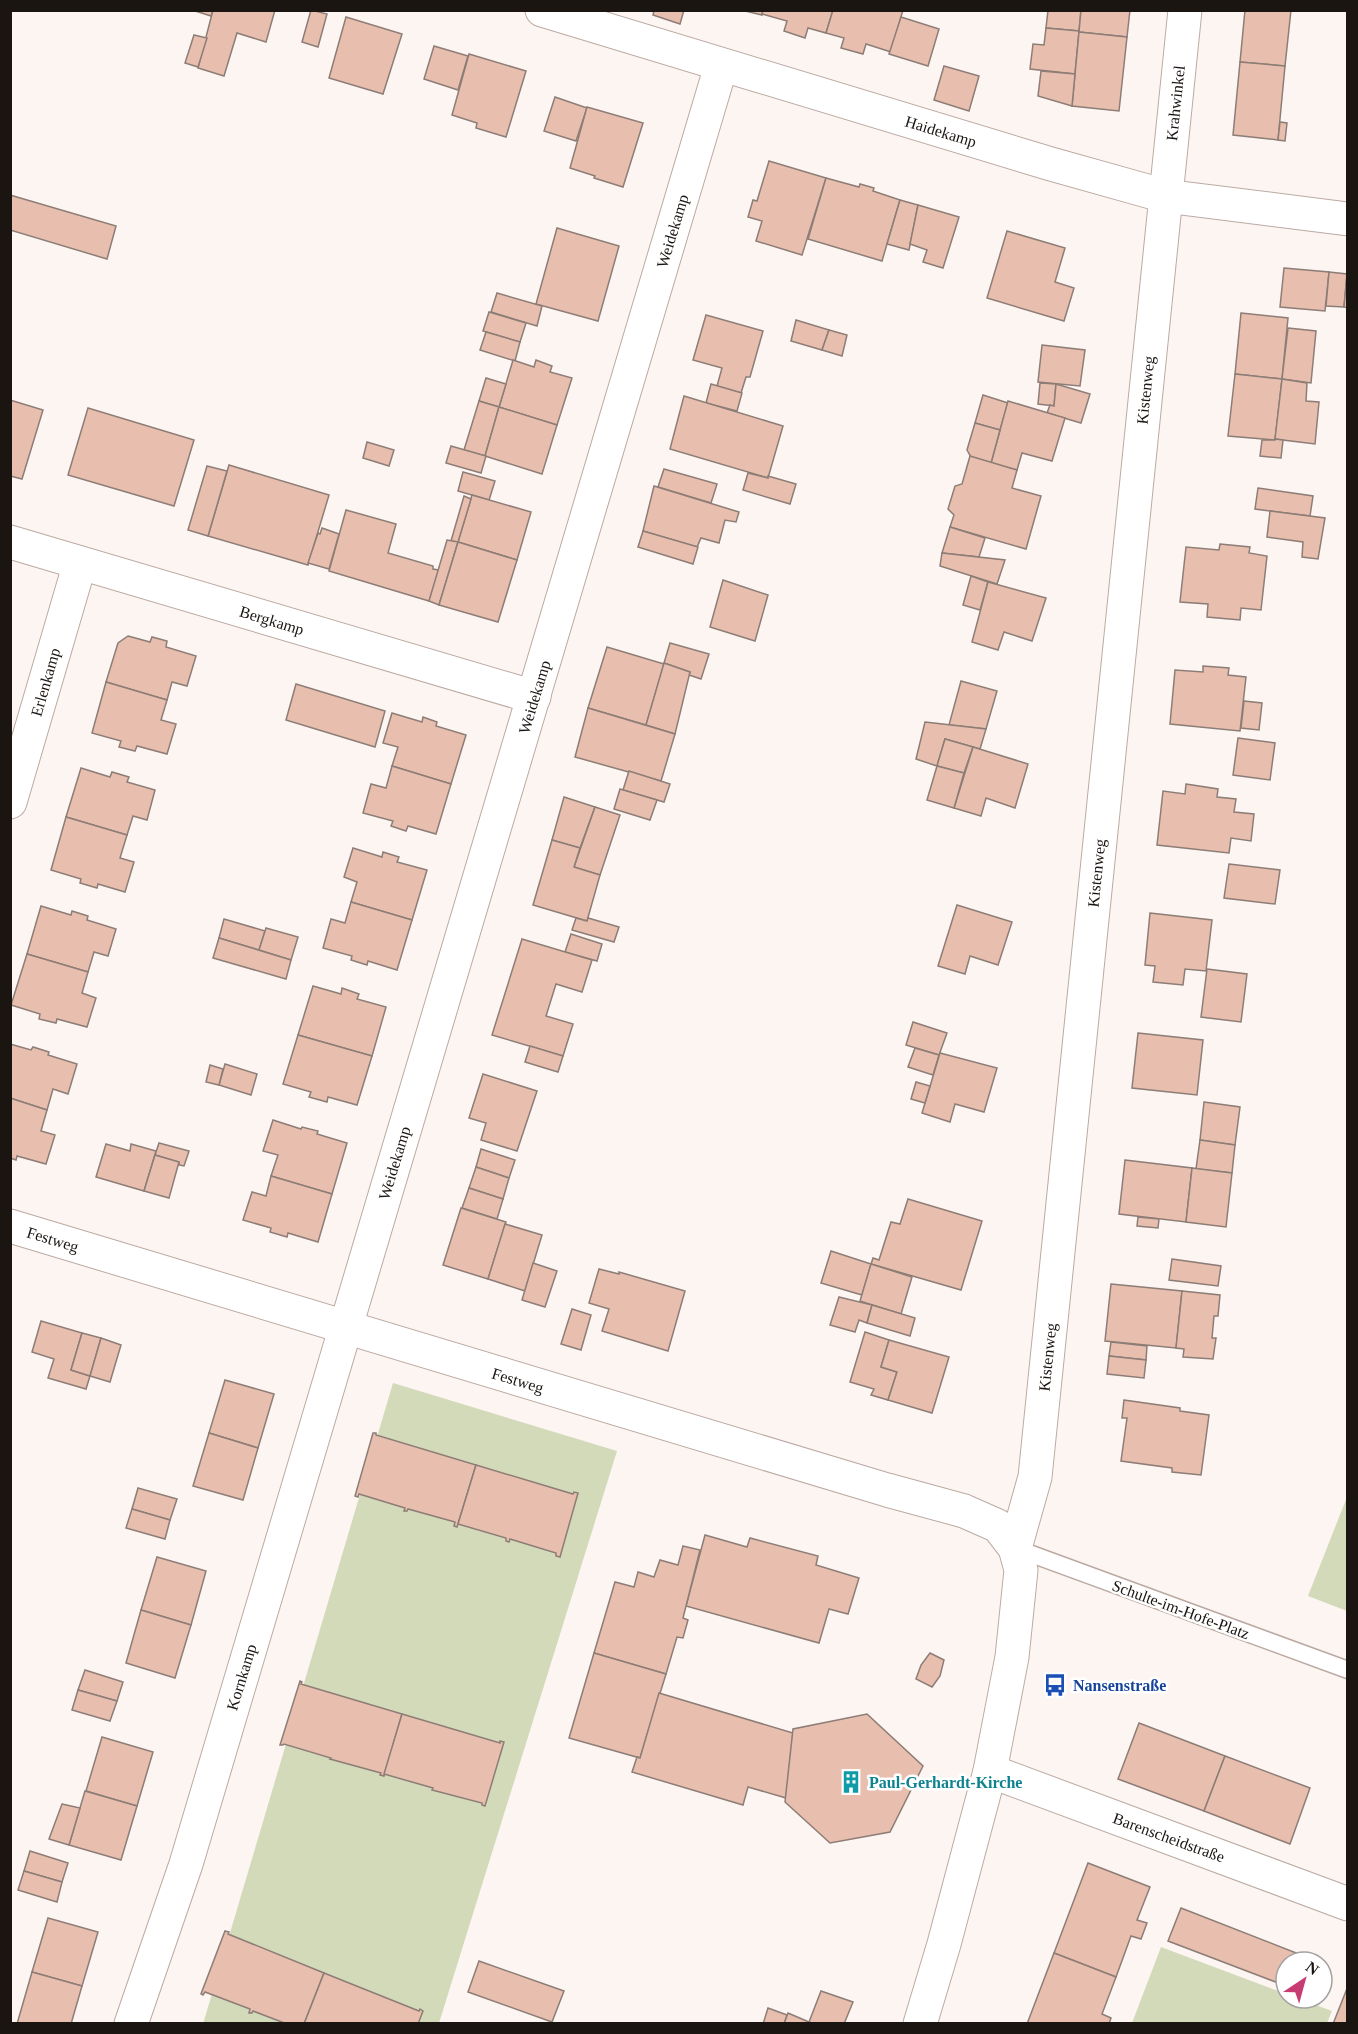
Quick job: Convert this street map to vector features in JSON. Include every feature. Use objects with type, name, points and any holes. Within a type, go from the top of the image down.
[{"type":"street","name":"Haidekamp","points":[[542,10],[721,66],[1165,196],[1347,219]]},
{"type":"street","name":"Krahwinkel","points":[[1165,196],[1185,10]]},
{"type":"street","name":"Weidekamp","points":[[345,1328],[721,66]]},
{"type":"street","name":"Kistenweg","points":[[1015,1548],[1035,1477],[1165,196]]},
{"type":"street","name":"Bergkamp","points":[[10,542],[534,697]]},
{"type":"street","name":"Erlenkamp","points":[[10,802],[80,563]]},
{"type":"street","name":"Festweg","points":[[10,1226],[876,1487],[964,1511],[998,1526],[1015,1548]]},
{"type":"street","name":"Kornkamp","points":[[131,2024],[186,1864],[345,1328]]},
{"type":"street","points":[[920,2024],[990,1771],[1012,1657],[1021,1570],[1015,1548]]},
{"type":"street","name":"Barenscheidstraße","points":[[990,1771],[1347,1904]]},
{"type":"lane","name":"Schulte-im-Hofe-Platz","points":[[1015,1548],[1347,1670]]},
{"type":"green space","points":[[393,1383],[617,1451],[439,2023],[203,2024]]},
{"type":"green space","points":[[1347,1497],[1347,1611],[1308,1596]]},
{"type":"green space","points":[[1161,1947],[1274,1989],[1274,2010],[1332,2011],[1327,2023],[1132,2023]]},
{"type":"building","points":[[192,10],[213,10],[211,16]]},
{"type":"building","points":[[213,10],[275,10],[266,42],[237,33],[224,76],[198,68]]},
{"type":"building","points":[[311,10],[327,14],[318,47],[302,42]]},
{"type":"building","points":[[654,10],[684,10],[680,24],[653,15]]},
{"type":"building","points":[[741,10],[763,10],[762,15]]},
{"type":"building","points":[[763,10],[833,10],[826,33],[808,28],[805,38],[784,31],[787,21],[762,14]]},
{"type":"building","points":[[833,10],[903,10],[891,52],[866,44],[863,54],[841,48],[844,38],[826,33]]},
{"type":"building","points":[[1048,10],[1081,10],[1079,31],[1046,28]]},
{"type":"building","points":[[1081,10],[1130,10],[1127,37],[1079,32]]},
{"type":"building","points":[[1245,10],[1291,10],[1285,66],[1240,62]]},
{"type":"building","points":[[346,17],[402,34],[383,94],[329,78]]},
{"type":"building","points":[[901,17],[939,29],[928,66],[889,54]]},
{"type":"building","points":[[1046,28],[1079,31],[1075,74],[1030,69],[1033,44],[1044,45]]},
{"type":"building","points":[[1079,32],[1127,37],[1119,111],[1072,106]]},
{"type":"building","points":[[194,35],[207,38],[198,67],[185,63]]},
{"type":"building","points":[[434,46],[468,56],[458,90],[424,79]]},
{"type":"building","points":[[469,54],[526,71],[506,137],[476,128],[477,123],[452,115]]},
{"type":"building","points":[[1240,62],[1285,66],[1278,140],[1233,135]]},
{"type":"building","points":[[944,66],[979,76],[969,111],[934,100]]},
{"type":"building","points":[[1041,71],[1075,74],[1072,106],[1038,96]]},
{"type":"building","points":[[555,97],[587,108],[576,141],[544,131]]},
{"type":"building","points":[[587,107],[643,123],[623,187],[570,168]]},
{"type":"building","points":[[1280,122],[1287,123],[1285,141],[1278,140]]},
{"type":"building","points":[[769,161],[826,178],[802,255],[756,241],[762,221],[748,217],[753,200],[757,201]]},
{"type":"building","points":[[826,178],[859,187],[860,184],[874,188],[873,191],[900,200],[882,261],[808,239]]},
{"type":"building","points":[[10,195],[116,226],[107,259],[10,230]]},
{"type":"building","points":[[900,200],[918,205],[909,250],[887,244]]},
{"type":"building","points":[[918,205],[959,217],[943,268],[923,262],[927,250],[910,244]]},
{"type":"building","points":[[557,228],[619,246],[598,321],[536,304]]},
{"type":"building","points":[[1007,231],[1065,248],[1055,282],[1074,288],[1064,321],[987,298]]},
{"type":"building","points":[[1284,268],[1329,272],[1325,311],[1280,307]]},
{"type":"building","points":[[1329,272],[1347,274],[1344,307],[1326,306]]},
{"type":"building","points":[[1348,274],[1348,308],[1344,307]]},
{"type":"building","points":[[497,293],[542,306],[537,326],[491,312]]},
{"type":"building","points":[[489,312],[526,323],[520,342],[483,331]]},
{"type":"building","points":[[1241,313],[1288,318],[1282,379],[1235,374]]},
{"type":"building","points":[[706,315],[763,331],[750,377],[746,377],[741,393],[717,386],[722,368],[693,360]]},
{"type":"building","points":[[796,320],[829,330],[822,350],[791,341]]},
{"type":"building","points":[[1288,328],[1316,331],[1311,383],[1282,379]]},
{"type":"building","points":[[829,330],[847,335],[842,356],[822,350]]},
{"type":"building","points":[[486,332],[520,342],[515,361],[480,350]]},
{"type":"building","points":[[1042,345],[1085,350],[1080,386],[1038,382]]},
{"type":"building","points":[[513,360],[534,367],[536,360],[552,366],[550,372],[572,378],[557,425],[499,407]]},
{"type":"building","points":[[1235,374],[1282,379],[1275,440],[1228,436]]},
{"type":"building","points":[[486,378],[506,384],[499,407],[479,401]]},
{"type":"building","points":[[1282,379],[1307,383],[1306,401],[1319,402],[1315,444],[1275,439]]},
{"type":"building","points":[[1040,383],[1056,384],[1054,406],[1038,404]]},
{"type":"building","points":[[711,384],[742,393],[737,411],[706,403]]},
{"type":"building","points":[[1056,384],[1090,394],[1081,423],[1047,413],[1050,405],[1054,406]]},
{"type":"building","points":[[983,395],[1008,403],[1000,430],[975,423]]},
{"type":"building","points":[[684,396],[783,426],[768,478],[670,449]]},
{"type":"building","points":[[10,400],[43,410],[22,479],[10,476]]},
{"type":"building","points":[[479,401],[499,407],[485,456],[464,450]]},
{"type":"building","points":[[1008,401],[1065,418],[1052,461],[1022,453],[1017,470],[991,463]]},
{"type":"building","points":[[499,407],[557,425],[542,474],[485,456]]},
{"type":"building","points":[[88,408],[194,440],[174,506],[68,475]]},
{"type":"building","points":[[975,423],[1000,430],[991,463],[971,457],[967,450]]},
{"type":"building","points":[[1262,440],[1283,440],[1281,458],[1260,456]]},
{"type":"building","points":[[367,442],[394,450],[389,466],[363,458]]},
{"type":"building","points":[[451,446],[486,456],[481,473],[446,463]]},
{"type":"building","points":[[970,456],[1017,470],[1012,488],[1041,496],[1026,549],[950,527],[954,515],[948,509],[955,486],[962,484]]},
{"type":"building","points":[[229,465],[329,495],[308,565],[208,536]]},
{"type":"building","points":[[207,466],[227,471],[208,536],[188,530]]},
{"type":"building","points":[[664,469],[717,484],[711,503],[658,487]]},
{"type":"building","points":[[463,472],[495,481],[489,500],[458,491]]},
{"type":"building","points":[[748,473],[796,484],[790,504],[743,490]]},
{"type":"building","points":[[654,486],[739,512],[736,522],[725,520],[719,543],[701,538],[697,547],[643,531]]},
{"type":"building","points":[[1258,488],[1313,496],[1310,516],[1255,509]]},
{"type":"building","points":[[472,495],[531,512],[517,560],[458,542]]},
{"type":"building","points":[[464,496],[471,499],[458,542],[451,541]]},
{"type":"building","points":[[346,510],[396,524],[388,553],[433,566],[433,569],[439,570],[429,601],[329,571]]},
{"type":"building","points":[[1270,511],[1325,518],[1318,559],[1302,557],[1303,542],[1267,537]]},
{"type":"building","points":[[950,527],[985,538],[979,557],[942,553]]},
{"type":"building","points":[[322,528],[339,534],[329,569],[308,563],[318,533],[320,534]]},
{"type":"building","points":[[643,531],[698,547],[693,564],[638,547]]},
{"type":"building","points":[[447,540],[458,542],[439,605],[429,601]]},
{"type":"building","points":[[458,542],[517,560],[498,622],[439,605]]},
{"type":"building","points":[[1220,544],[1250,547],[1249,553],[1267,556],[1261,610],[1241,608],[1240,620],[1207,617],[1208,604],[1180,602],[1186,547],[1219,550]]},
{"type":"building","points":[[942,553],[1005,560],[997,584],[940,566]]},
{"type":"building","points":[[971,576],[988,582],[980,610],[963,605]]},
{"type":"building","points":[[723,580],[768,595],[755,641],[710,627]]},
{"type":"building","points":[[988,582],[1046,598],[1032,641],[1004,632],[998,650],[972,642]]},
{"type":"building","points":[[128,636],[150,642],[152,637],[167,641],[166,647],[196,656],[187,686],[172,682],[167,700],[106,682],[118,643]]},
{"type":"building","points":[[670,643],[709,654],[701,679],[689,675],[690,672],[664,663]]},
{"type":"building","points":[[607,647],[664,664],[646,725],[588,708]]},
{"type":"building","points":[[664,663],[690,672],[675,734],[646,725]]},
{"type":"building","points":[[1203,666],[1229,668],[1228,675],[1246,677],[1240,731],[1170,724],[1175,670],[1203,672]]},
{"type":"building","points":[[961,681],[997,691],[986,729],[949,725]]},
{"type":"building","points":[[106,682],[167,700],[161,720],[176,724],[167,754],[137,746],[135,751],[119,747],[121,741],[92,733]]},
{"type":"building","points":[[296,684],[385,711],[375,747],[286,720]]},
{"type":"building","points":[[1244,701],[1262,703],[1259,730],[1241,728]]},
{"type":"building","points":[[588,708],[675,734],[661,781],[575,757]]},
{"type":"building","points":[[392,713],[422,722],[423,717],[437,722],[436,726],[466,735],[451,784],[392,766],[398,747],[383,743]]},
{"type":"building","points":[[925,722],[986,729],[980,749],[945,739],[937,766],[916,759]]},
{"type":"building","points":[[1238,738],[1275,743],[1270,780],[1233,775]]},
{"type":"building","points":[[945,739],[973,747],[964,773],[937,766]]},
{"type":"building","points":[[973,747],[1028,764],[1015,808],[986,798],[981,816],[954,808]]},
{"type":"building","points":[[392,766],[451,784],[436,834],[408,826],[406,831],[391,826],[393,821],[363,813],[371,784],[386,788]]},
{"type":"building","points":[[937,766],[964,773],[954,808],[927,800]]},
{"type":"building","points":[[81,768],[110,777],[112,772],[129,777],[127,782],[155,790],[147,820],[133,816],[127,835],[66,817]]},
{"type":"building","points":[[629,771],[670,784],[664,802],[623,790]]},
{"type":"building","points":[[1186,784],[1218,789],[1217,797],[1236,799],[1234,812],[1254,814],[1251,841],[1231,838],[1229,853],[1157,845],[1163,791],[1185,794]]},
{"type":"building","points":[[620,789],[657,800],[650,820],[614,809]]},
{"type":"building","points":[[564,797],[595,807],[580,848],[552,840]]},
{"type":"building","points":[[595,807],[620,815],[600,875],[574,867]]},
{"type":"building","points":[[66,817],[127,835],[120,858],[134,862],[125,892],[98,884],[97,888],[80,883],[81,879],[51,870]]},
{"type":"building","points":[[552,840],[580,848],[574,867],[600,875],[587,921],[533,905]]},
{"type":"building","points":[[353,848],[382,857],[383,852],[399,857],[397,862],[427,870],[412,920],[351,902],[357,882],[344,877]]},
{"type":"building","points":[[1229,864],[1280,870],[1275,904],[1224,898]]},
{"type":"building","points":[[351,902],[412,920],[397,970],[368,961],[367,965],[351,960],[352,956],[323,948],[331,919],[345,923]]},
{"type":"building","points":[[957,905],[1012,922],[998,965],[970,956],[965,974],[938,966]]},
{"type":"building","points":[[41,906],[71,915],[72,911],[88,916],[87,920],[116,929],[108,956],[94,952],[88,972],[27,954]]},
{"type":"building","points":[[1150,913],[1212,920],[1206,971],[1185,969],[1183,985],[1153,982],[1155,966],[1145,965]]},
{"type":"building","points":[[576,918],[587,921],[588,918],[619,927],[614,942],[572,930]]},
{"type":"building","points":[[224,919],[265,931],[259,950],[219,938]]},
{"type":"building","points":[[266,928],[298,937],[291,960],[259,950]]},
{"type":"building","points":[[571,934],[602,944],[597,961],[565,952]]},
{"type":"building","points":[[219,938],[291,960],[286,979],[213,958]]},
{"type":"building","points":[[522,939],[592,960],[582,992],[556,984],[546,1016],[573,1024],[563,1056],[492,1035]]},
{"type":"building","points":[[27,954],[88,972],[82,993],[96,998],[87,1027],[57,1019],[56,1023],[39,1019],[40,1014],[11,1005]]},
{"type":"building","points":[[1207,969],[1247,974],[1241,1022],[1201,1017]]},
{"type":"building","points":[[313,986],[341,994],[342,988],[359,994],[357,999],[386,1007],[372,1056],[298,1035]]},
{"type":"building","points":[[913,1022],[947,1033],[939,1055],[906,1045]]},
{"type":"building","points":[[1138,1033],[1203,1040],[1197,1095],[1132,1088]]},
{"type":"building","points":[[298,1035],[372,1056],[357,1105],[328,1097],[327,1102],[309,1097],[311,1092],[283,1084]]},
{"type":"building","points":[[10,1044],[31,1050],[33,1047],[49,1052],[48,1055],[77,1064],[68,1094],[53,1089],[47,1110],[10,1098]]},
{"type":"building","points":[[530,1046],[563,1056],[558,1072],[525,1062]]},
{"type":"building","points":[[915,1048],[939,1055],[933,1075],[908,1067]]},
{"type":"building","points":[[940,1053],[997,1068],[984,1112],[955,1104],[950,1122],[922,1113]]},
{"type":"building","points":[[225,1064],[257,1074],[251,1095],[219,1085]]},
{"type":"building","points":[[210,1065],[223,1069],[219,1085],[206,1082]]},
{"type":"building","points":[[483,1074],[537,1091],[517,1151],[481,1140],[486,1123],[469,1118]]},
{"type":"building","points":[[916,1082],[930,1086],[925,1103],[911,1099]]},
{"type":"building","points":[[10,1098],[47,1110],[41,1131],[55,1135],[46,1164],[17,1156],[16,1160],[10,1158]]},
{"type":"building","points":[[1204,1102],[1240,1107],[1235,1145],[1200,1140]]},
{"type":"building","points":[[273,1120],[301,1129],[302,1127],[318,1131],[317,1134],[347,1143],[332,1194],[271,1176],[278,1155],[263,1151]]},
{"type":"building","points":[[1200,1140],[1235,1145],[1232,1173],[1196,1169]]},
{"type":"building","points":[[159,1143],[189,1151],[184,1166],[179,1165],[179,1162],[155,1155]]},
{"type":"building","points":[[106,1144],[130,1151],[131,1144],[156,1151],[144,1191],[96,1177]]},
{"type":"building","points":[[481,1149],[515,1160],[509,1178],[476,1167]]},
{"type":"building","points":[[155,1155],[179,1162],[169,1198],[144,1191]]},
{"type":"building","points":[[1125,1160],[1192,1168],[1186,1222],[1119,1214]]},
{"type":"building","points":[[476,1167],[509,1178],[503,1199],[469,1188]]},
{"type":"building","points":[[1192,1168],[1232,1173],[1226,1227],[1186,1222]]},
{"type":"building","points":[[271,1176],[332,1194],[318,1242],[288,1233],[287,1237],[270,1232],[271,1228],[243,1220],[252,1192],[266,1196]]},
{"type":"building","points":[[469,1188],[503,1199],[497,1219],[462,1208]]},
{"type":"building","points":[[908,1199],[982,1221],[961,1290],[871,1264],[873,1258],[879,1260],[891,1222],[900,1224]]},
{"type":"building","points":[[461,1208],[506,1222],[488,1279],[443,1265]]},
{"type":"building","points":[[1138,1217],[1159,1219],[1158,1228],[1137,1226]]},
{"type":"building","points":[[505,1224],[542,1235],[525,1291],[488,1279]]},
{"type":"building","points":[[831,1251],[871,1264],[862,1295],[821,1283]]},
{"type":"building","points":[[1172,1259],[1221,1266],[1218,1286],[1169,1280]]},
{"type":"building","points":[[533,1263],[557,1271],[545,1307],[522,1300]]},
{"type":"building","points":[[871,1264],[912,1277],[901,1314],[860,1301]]},
{"type":"building","points":[[599,1269],[619,1274],[619,1272],[685,1291],[668,1351],[602,1331],[609,1309],[589,1303]]},
{"type":"building","points":[[1111,1284],[1182,1291],[1176,1348],[1105,1341]]},
{"type":"building","points":[[1182,1291],[1220,1295],[1218,1316],[1214,1316],[1212,1338],[1216,1338],[1213,1359],[1183,1357],[1184,1349],[1176,1348]]},
{"type":"building","points":[[839,1297],[872,1305],[867,1323],[859,1320],[855,1332],[830,1325]]},
{"type":"building","points":[[872,1305],[915,1318],[910,1336],[867,1323]]},
{"type":"building","points":[[572,1309],[591,1315],[581,1350],[561,1344]]},
{"type":"building","points":[[41,1321],[82,1333],[71,1370],[90,1376],[86,1389],[48,1378],[54,1359],[32,1352]]},
{"type":"building","points":[[865,1332],[889,1340],[881,1367],[897,1372],[888,1400],[871,1395],[874,1389],[850,1382]]},
{"type":"building","points":[[82,1333],[101,1338],[90,1376],[71,1370]]},
{"type":"building","points":[[101,1338],[121,1345],[110,1382],[90,1376]]},
{"type":"building","points":[[889,1340],[949,1357],[932,1413],[888,1400],[897,1372],[881,1367]]},
{"type":"building","points":[[1111,1342],[1147,1346],[1146,1360],[1109,1356]]},
{"type":"building","points":[[1109,1356],[1146,1360],[1144,1378],[1107,1374]]},
{"type":"building","points":[[225,1380],[274,1394],[258,1448],[209,1433]]},
{"type":"building","points":[[1124,1400],[1180,1408],[1180,1411],[1209,1415],[1201,1475],[1172,1472],[1172,1468],[1121,1461],[1127,1418],[1122,1418]]},
{"type":"building","points":[[209,1433],[258,1448],[243,1500],[193,1486]]},
{"type":"building","points":[[373,1433],[476,1465],[457,1527],[454,1526],[455,1522],[408,1509],[404,1511],[405,1508],[359,1494],[358,1497],[355,1496]]},
{"type":"building","points":[[476,1465],[573,1494],[578,1493],[560,1557],[556,1556],[556,1553],[510,1539],[509,1542],[506,1538],[458,1524]]},
{"type":"building","points":[[138,1488],[177,1499],[170,1520],[132,1509]]},
{"type":"building","points":[[132,1509],[170,1520],[165,1539],[126,1528]]},
{"type":"building","points":[[705,1535],[747,1547],[750,1538],[818,1556],[816,1565],[859,1578],[848,1614],[829,1609],[819,1643],[686,1606]]},
{"type":"building","points":[[683,1546],[700,1550],[683,1618],[688,1620],[683,1638],[677,1637],[666,1674],[594,1653],[615,1582],[634,1587],[638,1572],[654,1577],[660,1560],[678,1565]]},
{"type":"building","points":[[157,1557],[206,1571],[191,1625],[141,1610]]},
{"type":"building","points":[[141,1610],[191,1625],[175,1678],[126,1663]]},
{"type":"building","points":[[594,1653],[666,1674],[640,1758],[569,1738]]},
{"type":"building","points":[[930,1653],[944,1660],[940,1676],[932,1687],[916,1679],[921,1665]]},
{"type":"building","points":[[85,1670],[123,1682],[117,1701],[78,1690]]},
{"type":"building","points":[[300,1681],[301,1684],[402,1714],[384,1776],[380,1775],[381,1773],[331,1758],[284,1744],[280,1745]]},
{"type":"building","points":[[78,1690],[117,1701],[110,1721],[72,1710]]},
{"type":"building","points":[[659,1693],[793,1733],[786,1798],[748,1787],[743,1805],[632,1772],[637,1757],[640,1758]]},
{"type":"building","points":[[402,1714],[500,1743],[500,1741],[504,1742],[485,1806],[482,1803],[384,1774]]},
{"type":"building","name":"Paul-Gerhardt-Kirche","points":[[867,1714],[923,1766],[890,1832],[830,1843],[785,1802],[793,1729]]},
{"type":"building","points":[[1139,1723],[1225,1756],[1204,1811],[1118,1779]]},
{"type":"building","points":[[102,1737],[153,1752],[137,1806],[86,1791]]},
{"type":"building","points":[[1225,1756],[1310,1788],[1290,1844],[1204,1811]]},
{"type":"building","points":[[85,1791],[137,1806],[121,1860],[69,1845]]},
{"type":"building","points":[[62,1804],[80,1808],[69,1845],[49,1839]]},
{"type":"building","points":[[30,1851],[68,1863],[62,1882],[24,1871]]},
{"type":"building","points":[[1088,1863],[1150,1887],[1137,1920],[1147,1923],[1141,1939],[1131,1936],[1116,1977],[1054,1953]]},
{"type":"building","points":[[24,1871],[62,1882],[57,1902],[18,1890]]},
{"type":"building","points":[[1181,1908],[1289,1950],[1274,1950],[1274,1981],[1168,1941]]},
{"type":"building","points":[[48,1918],[98,1932],[82,1986],[32,1972]]},
{"type":"building","points":[[225,1931],[324,1973],[304,2024],[287,2024],[253,2011],[249,2013],[250,2009],[205,1992],[201,1994]]},
{"type":"building","points":[[1054,1953],[1116,1977],[1102,2014],[1111,2018],[1109,2024],[1027,2024]]},
{"type":"building","points":[[479,1961],[564,1991],[552,2022],[468,1992]]},
{"type":"building","points":[[32,1972],[82,1986],[71,2024],[17,2024]]},
{"type":"building","points":[[324,1973],[419,2011],[420,2009],[423,2011],[418,2024],[304,2024]]},
{"type":"building","points":[[1348,1986],[1348,2024],[1333,2024]]},
{"type":"building","points":[[821,1991],[853,2002],[844,2024],[809,2022]]},
{"type":"building","points":[[768,2008],[787,2015],[784,2024],[763,2024]]},
{"type":"building","points":[[788,2013],[809,2022],[814,2024],[784,2024]]},
{"type":"place","name":"Nansenstraße","points":[[1055,1685]]},
{"type":"place","name":"Paul-Gerhardt-Kirche","points":[[851,1782]]}]
